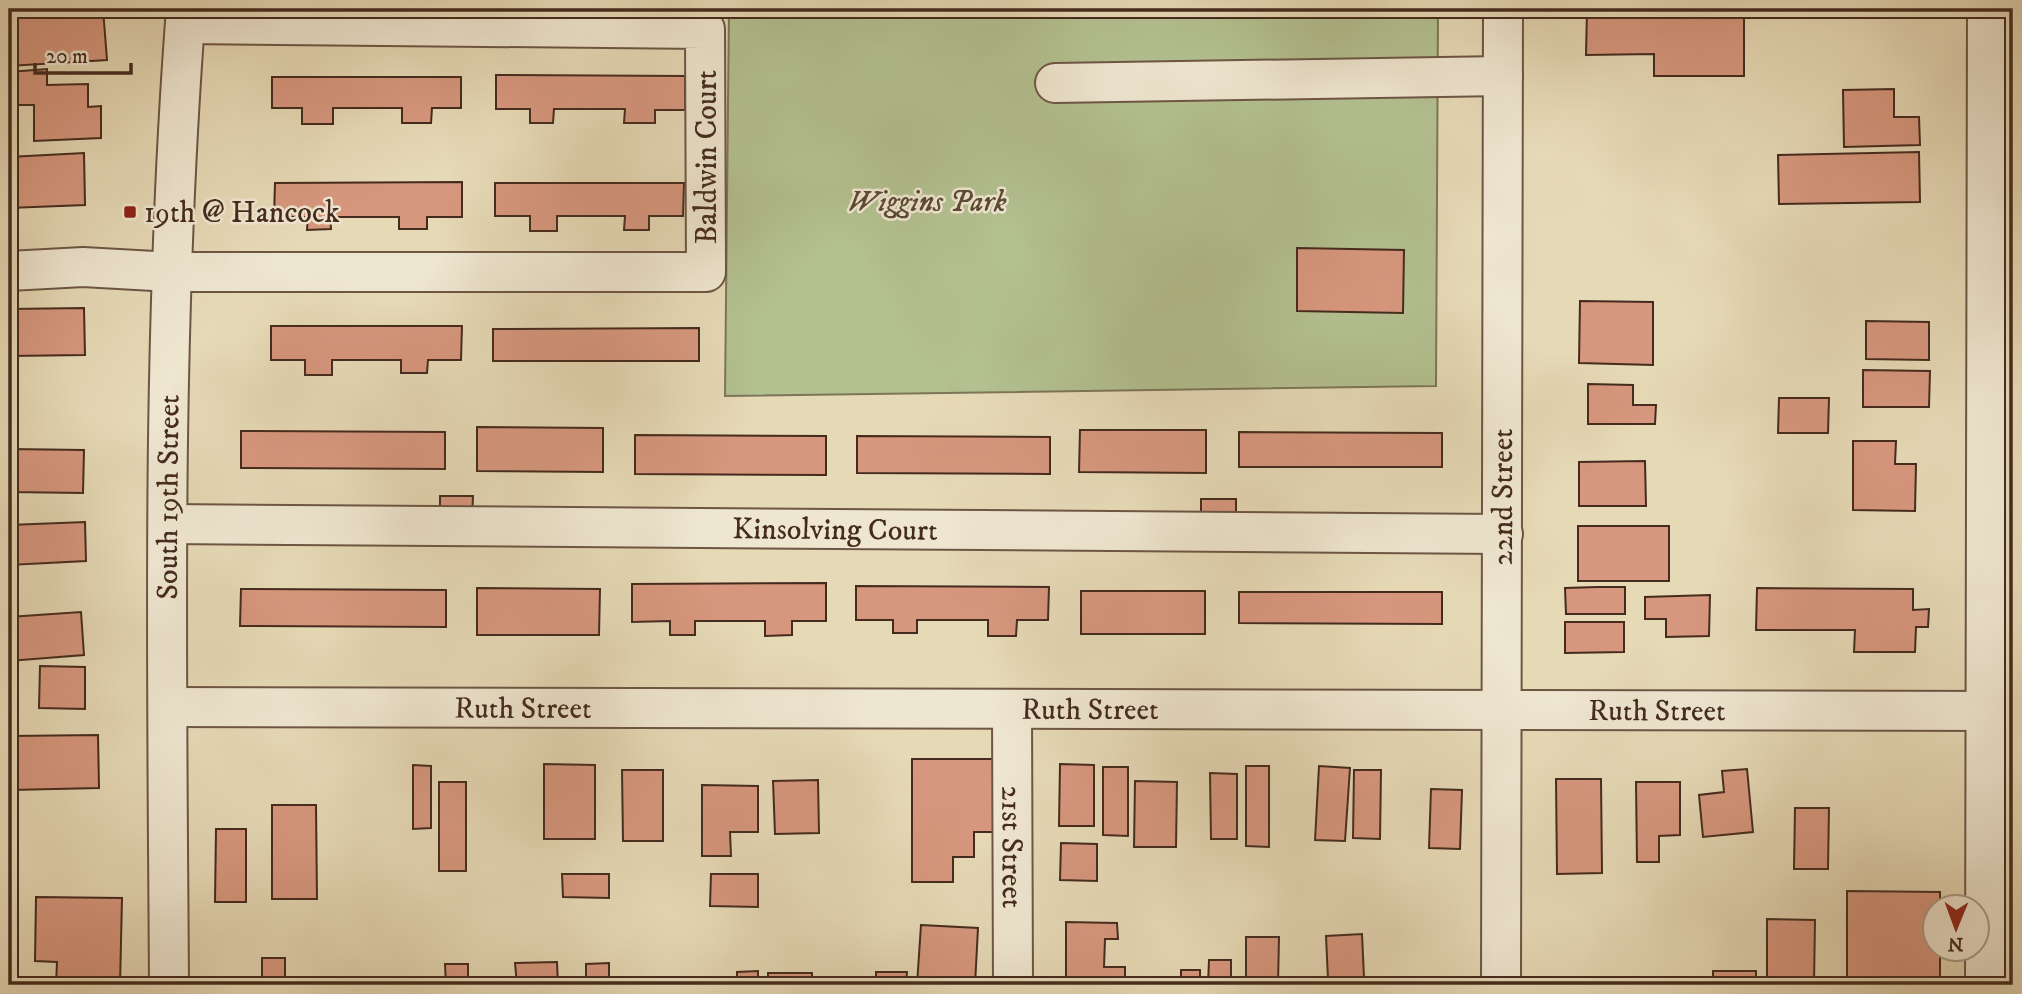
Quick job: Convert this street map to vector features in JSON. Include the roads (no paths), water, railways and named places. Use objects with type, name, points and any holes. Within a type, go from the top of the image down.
[{"type":"street","name":"22nd Street","points":[[1502,985],[1503,9]]},
{"type":"street","points":[[1985,985],[2000,711],[1987,9]]},
{"type":"street","name":"South 19th Street","points":[[169,985],[167,707],[172,272],[186,16]]},
{"type":"street","name":"Baldwin Court","points":[[172,272],[706,272],[705,29],[186,16]]},
{"type":"street","points":[[1055,83],[1503,76]]},
{"type":"street","points":[[9,271],[83,267],[172,272]]},
{"type":"street","name":"Kinsolving Court","points":[[168,524],[1503,534]]},
{"type":"street","name":"Ruth Street","points":[[167,707],[2000,711]]},
{"type":"street","name":"21st Street","points":[[1012,709],[1013,985]]},
{"type":"place","name":"19th @ Hancock","points":[[130,212]]},
{"type":"park label","name":"Wiggins Park","points":[[927,201]]}]
